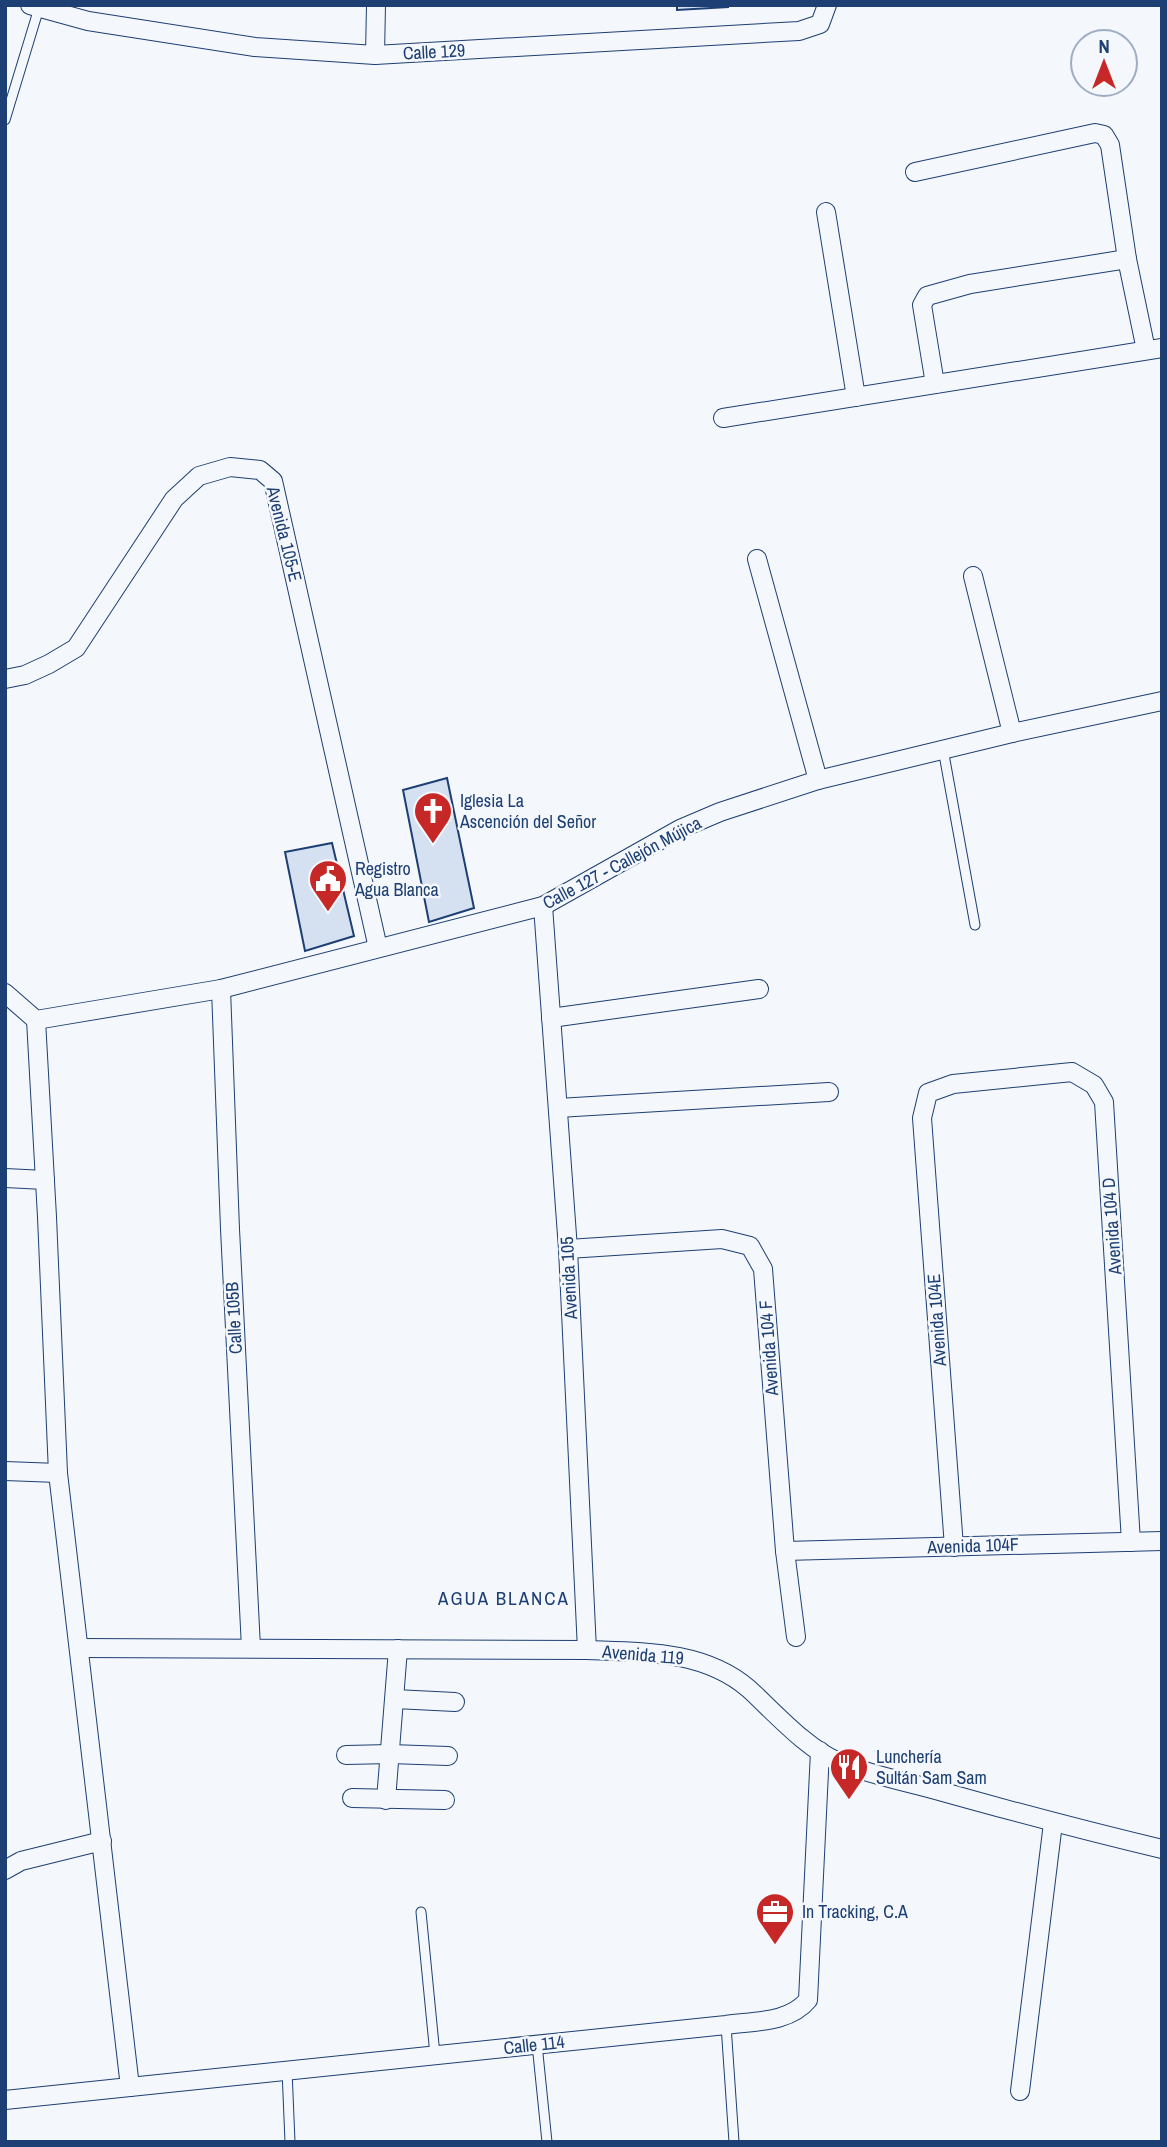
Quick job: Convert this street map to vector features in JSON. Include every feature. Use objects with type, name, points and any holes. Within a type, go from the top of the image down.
[{"type":"street","points":[[375,55],[376,5]]},
{"type":"street","name":"Calle 129","points":[[35,6],[88,22],[255,47],[375,55],[799,31],[820,24],[827,5]]},
{"type":"street","points":[[723,418],[1154,349],[1127,258],[1110,145],[1104,135],[1094,133],[915,172]]},
{"type":"street","points":[[826,212],[856,397]]},
{"type":"street","points":[[935,384],[922,305],[928,296],[970,284],[1127,258]]},
{"type":"street","name":"Avenida 105-E","points":[[5,679],[25,675],[76,648],[174,499],[199,476],[230,467],[260,470],[273,481],[378,948]]},
{"type":"street","points":[[757,559],[818,780]]},
{"type":"street","points":[[973,576],[1012,733]]},
{"type":"street","name":"Calle 127 - Callejón Mújica","points":[[36,1020],[221,989],[543,906],[680,829],[720,812],[818,780],[1012,733],[1162,701]]},
{"type":"street","name":"Avenida 105","points":[[543,906],[568,1249],[587,1650]]},
{"type":"street","name":"Calle 105B","points":[[221,989],[251,1648]]},
{"type":"street","points":[[551,1018],[759,989]]},
{"type":"street","points":[[5,993],[36,1020],[58,1473],[130,2087]]},
{"type":"street","name":"Avenida 104 D","points":[[928,1093],[953,1084],[1072,1072],[1094,1085],[1104,1102],[1131,1542]]},
{"type":"street","points":[[558,1108],[829,1092]]},
{"type":"street","name":"Avenida 104E","points":[[928,1093],[922,1118],[954,1547]]},
{"type":"street","points":[[5,1178],[45,1180]]},
{"type":"street","name":"Avenida 104 F","points":[[568,1249],[722,1239],[750,1246],[763,1269],[785,1551],[796,1637]]},
{"type":"street","points":[[5,1471],[58,1473]]},
{"type":"street","name":"Avenida 104F","points":[[785,1551],[1162,1541]]},
{"type":"street","name":"Avenida 119","points":[[79,1648],[587,1650],[654,1653],[695,1660],[746,1687],[782,1721],[838,1762],[1053,1823],[1162,1849]]},
{"type":"street","points":[[386,1800],[398,1649]]},
{"type":"street","points":[[395,1699],[455,1702]]},
{"type":"street","name":"Calle 114","points":[[5,2100],[785,2017],[799,2011],[808,2000],[820,1751]]},
{"type":"street","points":[[346,1755],[448,1756]]},
{"type":"street","points":[[352,1798],[445,1800]]},
{"type":"street","points":[[1020,2091],[1053,1823]]},
{"type":"street","points":[[5,1870],[21,1861],[102,1841]]},
{"type":"lane","points":[[5,120],[35,6]]},
{"type":"lane","points":[[943,749],[975,925]]},
{"type":"lane","points":[[421,1912],[435,2055]]},
{"type":"lane","points":[[726,2025],[734,2142]]},
{"type":"lane","points":[[537,2044],[547,2142]]},
{"type":"lane","points":[[287,2070],[290,2142]]},
{"type":"building","points":[[677,5],[728,5],[728,7],[677,10]]},
{"type":"building","points":[[447,778],[474,908],[429,922],[403,790]]},
{"type":"building","points":[[332,843],[354,936],[305,951],[285,852]]},
{"type":"place","name":"Iglesia La Ascención del Señor","points":[[433,845]]},
{"type":"place","name":"Registro Agua Blanca","points":[[328,913]]},
{"type":"place","name":"Lunchería Sultán Sam Sam","points":[[849,1801]]},
{"type":"place","name":"In Tracking, C.A","points":[[775,1946]]},
{"type":"district","name":"AGUA BLANCA","points":[[504,1598]]}]
